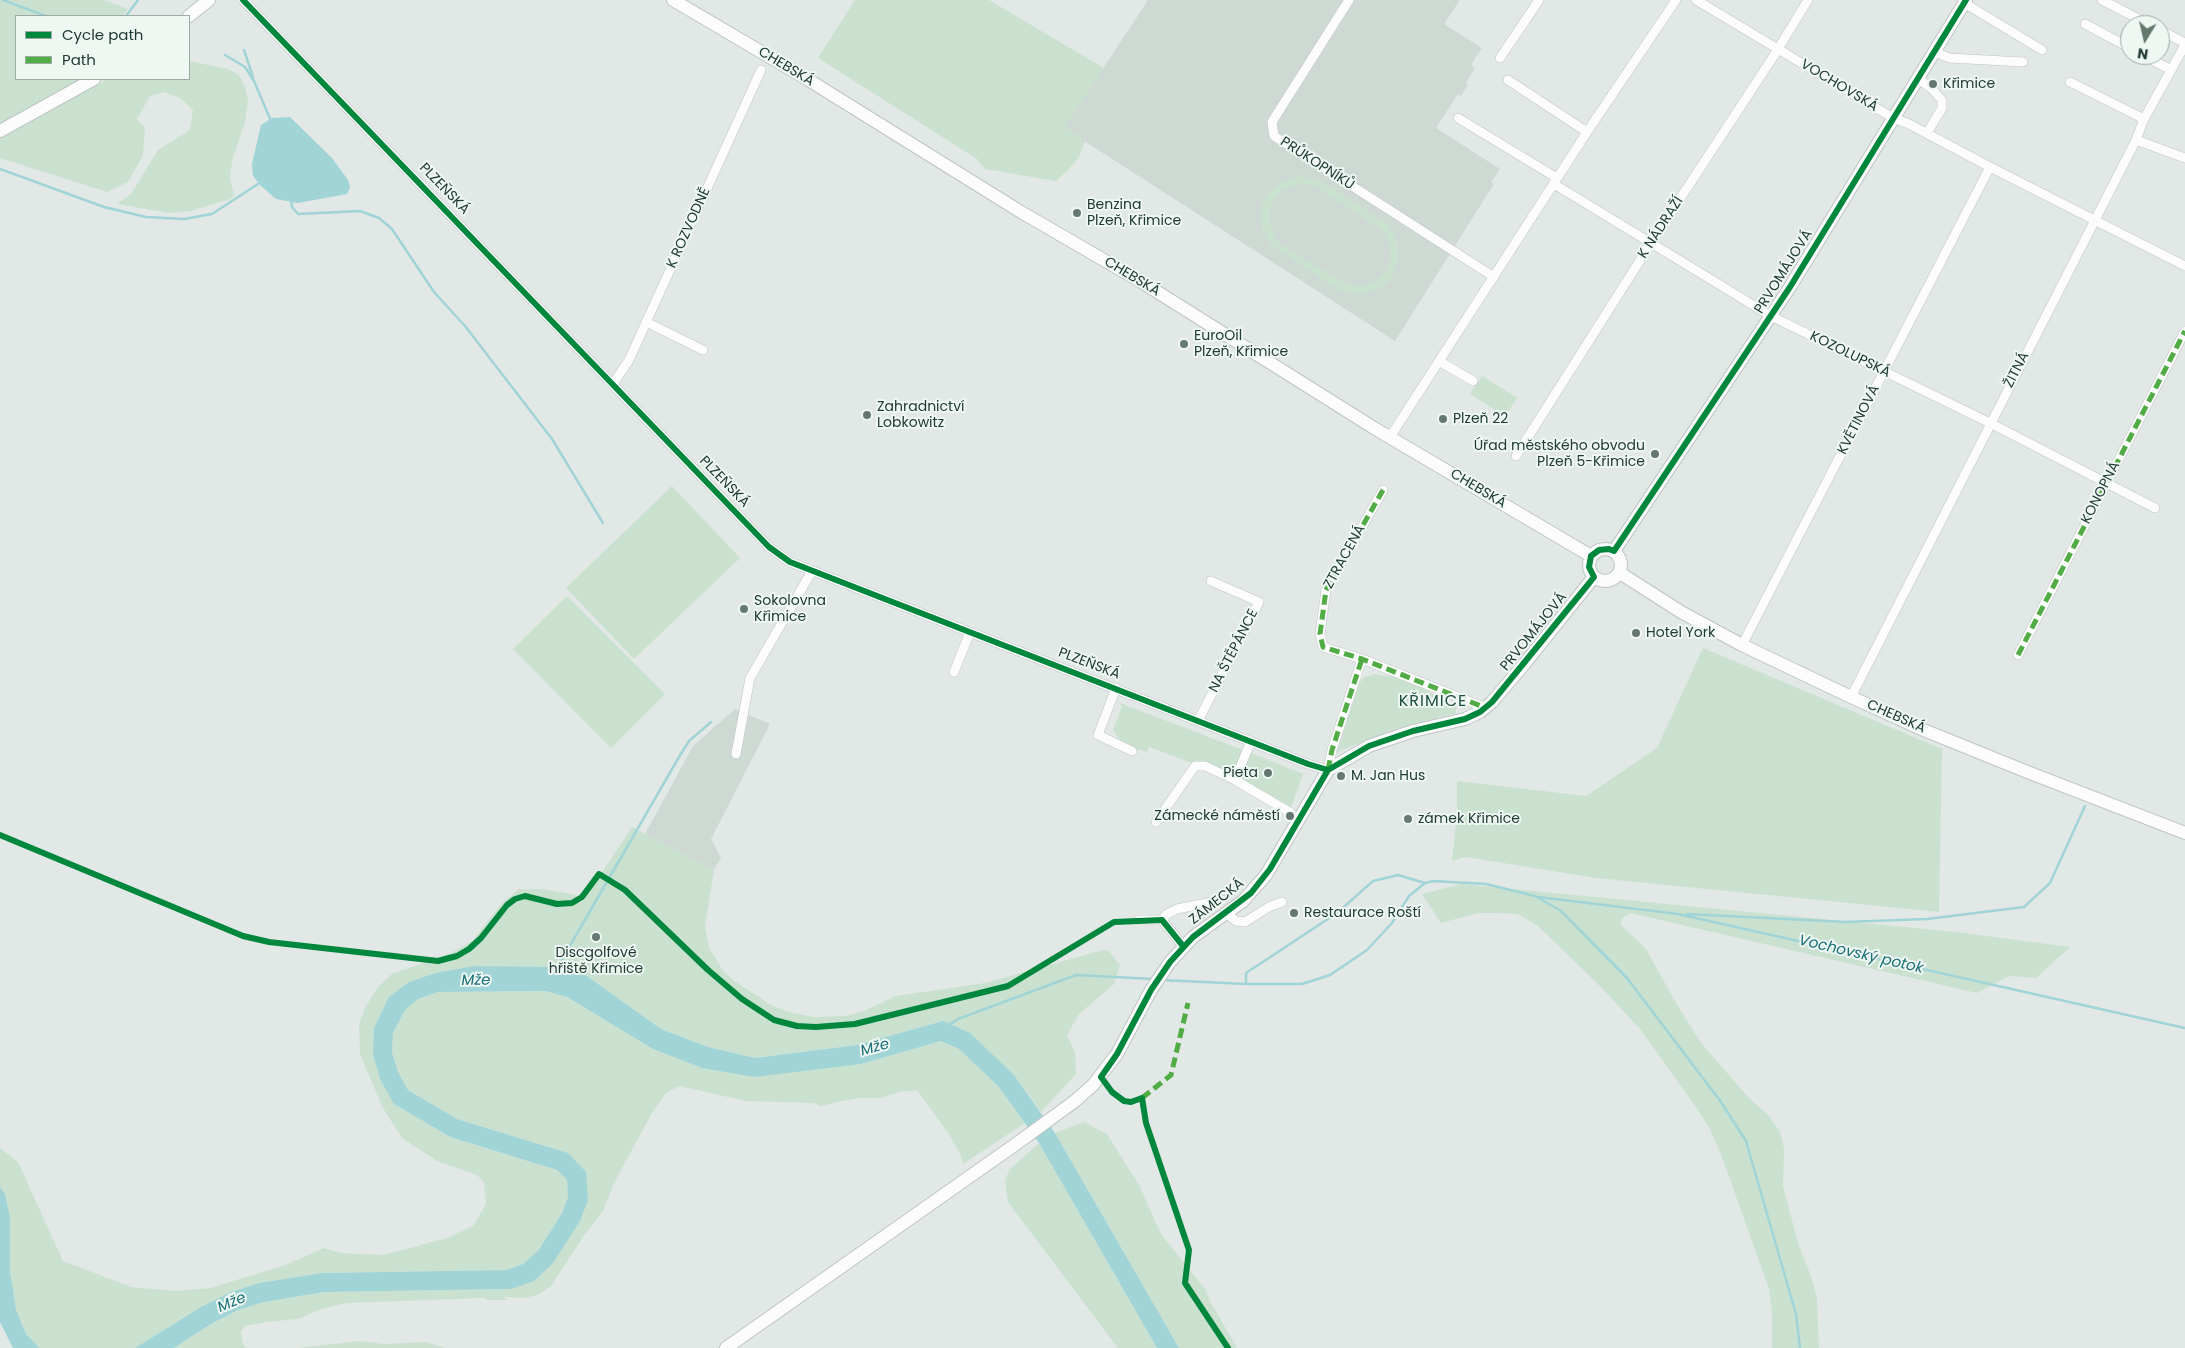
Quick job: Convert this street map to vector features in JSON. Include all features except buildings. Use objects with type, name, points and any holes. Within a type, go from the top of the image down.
[{"type":"main road","points":[[190,15],[209,0]]},
{"type":"main road","name":"CHEBSKÁ","points":[[673,0],[1021,212],[1140,281],[1390,437],[1591,556]]},
{"type":"main road","name":"PRVOMÁJOVÁ","points":[[1614,551],[1771,316],[1965,1]]},
{"type":"main road","points":[[0,131],[92,80]]},
{"type":"main road","points":[[1604,548],[1614,551],[1618,554],[1622,563],[1620,573],[1608,581],[1594,577],[1589,567],[1591,556],[1604,548]]},
{"type":"main road","name":"CHEBSKÁ","points":[[1620,573],[1681,612],[1742,646],[1852,697],[1996,759],[2185,833]]},
{"type":"main road","name":"PRVOMÁJOVÁ","points":[[1489,705],[1594,577]]},
{"type":"main road","points":[[1328,770],[1369,746],[1413,731],[1465,719],[1489,705]]},
{"type":"main road","name":"ZÁMECKÁ","points":[[726,1348],[1016,1144],[1075,1101],[1101,1077],[1117,1054],[1144,1002],[1170,962],[1183,946],[1251,893],[1266,875],[1328,770]]},
{"type":"street","name":"PLZEŇSKÁ","points":[[243,0],[769,547],[790,562],[1328,770]]},
{"type":"street","name":"PRŮKOPNÍKŮ","points":[[1348,0],[1272,122],[1274,136],[1494,277]]},
{"type":"street","points":[[1500,58],[1539,0]]},
{"type":"street","points":[[1390,437],[1587,132],[1676,0]]},
{"type":"street","name":"VOCHOVSKÁ","points":[[1696,0],[1893,118],[1927,133],[1990,168],[2185,266]]},
{"type":"street","name":"K NÁDRAŽÍ","points":[[1516,456],[1651,243],[1778,50],[1808,0]]},
{"type":"street","points":[[2102,0],[2131,15]]},
{"type":"street","points":[[1965,1],[2042,50]]},
{"type":"street","points":[[2085,24],[2120,43]]},
{"type":"street","points":[[2170,36],[2185,44]]},
{"type":"street","name":"ŽITNÁ","points":[[1852,697],[1990,423],[2136,140],[2144,120],[2185,44]]},
{"type":"street","points":[[1933,51],[1949,58],[2023,62]]},
{"type":"street","points":[[2162,65],[2171,70]]},
{"type":"street","name":"K ROZVODNĚ","points":[[613,384],[629,360],[761,70]]},
{"type":"street","points":[[1917,78],[1931,88],[1942,100],[1942,108],[1927,133]]},
{"type":"street","points":[[1508,80],[1587,132]]},
{"type":"street","points":[[2070,82],[2144,120]]},
{"type":"street","name":"KOZOLUPSKÁ","points":[[1458,118],[1651,243],[1771,316],[1990,423],[2155,508]]},
{"type":"street","points":[[2136,140],[2185,158]]},
{"type":"street","name":"KVĚTINOVÁ","points":[[1742,646],[1990,168]]},
{"type":"street","points":[[646,322],[703,350]]},
{"type":"street","name":"KONOPNÁ","points":[[2018,655],[2185,331]]},
{"type":"street","points":[[1439,361],[1473,381]]},
{"type":"street","name":"ZTRACENÁ","points":[[1362,659],[1324,647],[1320,634],[1326,590],[1382,490]]},
{"type":"street","points":[[736,754],[750,678],[812,571]]},
{"type":"street","name":"NA ŠTĚPÁNCE","points":[[1198,721],[1259,602],[1211,581]]},
{"type":"street","points":[[954,672],[970,632]]},
{"type":"street","points":[[1328,770],[1332,750],[1362,659],[1489,705]]},
{"type":"street","points":[[1116,688],[1098,735],[1132,751]]},
{"type":"street","points":[[1234,780],[1252,741]]},
{"type":"street","points":[[1156,822],[1196,766],[1205,766],[1234,780],[1291,814]]},
{"type":"street","points":[[1162,920],[1167,914],[1177,909],[1222,900]]},
{"type":"street","points":[[1226,913],[1236,921],[1245,922],[1268,907],[1282,902]]},
{"type":"street","points":[[1139,920],[1162,920]]},
{"type":"street","points":[[1162,920],[1183,946]]},
{"type":"shaded area","points":[[1148,0],[1460,0],[1444,24],[1482,48],[1471,65],[1475,68],[1466,83],[1468,84],[1461,96],[1458,94],[1436,128],[1500,169],[1491,182],[1494,184],[1395,341],[1064,128]]},
{"type":"shaded area","points":[[735,709],[770,724],[711,839],[721,858],[714,870],[645,834],[693,746]]},
{"type":"green space","points":[[0,0],[104,0],[128,9],[123,15],[15,15],[15,80],[79,80],[0,124]]},
{"type":"green space","points":[[855,0],[989,0],[1104,68],[1065,127],[1085,141],[1079,157],[1056,181],[985,169],[977,159],[818,58]]},
{"type":"green space","points":[[190,61],[228,69],[239,75],[245,87],[248,101],[245,122],[232,161],[230,179],[234,195],[230,199],[191,211],[169,213],[117,204],[131,194],[158,150],[190,130],[193,110],[180,98],[164,92],[150,96],[137,119],[145,128],[143,155],[128,182],[107,192],[0,158],[0,139],[105,80],[190,80]]},
{"type":"green space","points":[[1296,176],[1318,179],[1388,224],[1397,239],[1399,259],[1391,279],[1383,286],[1365,294],[1345,293],[1272,246],[1262,230],[1260,211],[1267,194],[1280,182]],"holes":[[[1296,185],[1314,186],[1379,228],[1386,236],[1390,244],[1390,259],[1386,271],[1376,281],[1360,286],[1344,283],[1280,243],[1275,237],[1269,220],[1272,203],[1282,191]]]},
{"type":"green space","points":[[1482,376],[1517,398],[1505,416],[1470,394]]},
{"type":"green space","points":[[672,486],[740,558],[634,659],[566,588]]},
{"type":"green space","points":[[567,596],[665,694],[611,748],[513,649]]},
{"type":"green space","points":[[1703,648],[1942,749],[1939,912],[1596,878],[1466,857],[1452,861],[1457,813],[1457,781],[1586,796],[1657,748]]},
{"type":"green space","points":[[1376,674],[1404,679],[1456,706],[1456,713],[1395,729],[1337,752],[1359,684],[1364,677]]},
{"type":"green space","points":[[1117,702],[1243,750],[1235,771],[1227,774],[1149,747],[1147,752],[1123,745],[1113,730],[1122,706]]},
{"type":"green space","points":[[1251,753],[1303,774],[1290,810],[1241,778]]},
{"type":"green space","points":[[632,827],[714,870],[705,926],[709,947],[723,971],[733,980],[771,1005],[792,1013],[815,1017],[846,1016],[864,1011],[896,996],[985,983],[1108,950],[1120,965],[1114,984],[1079,1014],[1067,1035],[1075,1052],[1076,1074],[1041,1112],[1014,1075],[943,1021],[857,1045],[755,1058],[708,1047],[661,1029],[580,971],[474,966],[435,973],[409,982],[389,997],[394,1104],[449,1137],[557,1170],[567,1180],[568,1197],[562,1213],[538,1251],[523,1264],[507,1270],[322,1273],[259,1283],[231,1292],[201,1307],[135,1348],[40,1348],[26,1334],[16,1310],[10,1271],[10,1217],[5,1194],[0,1187],[0,1148],[18,1162],[63,1261],[131,1287],[176,1291],[210,1288],[283,1266],[324,1248],[342,1253],[383,1255],[447,1238],[473,1226],[486,1204],[484,1182],[477,1175],[437,1161],[402,1138],[383,1108],[360,1054],[359,1024],[366,1006],[378,987],[392,974],[453,952],[472,941],[503,902],[519,889],[542,889],[576,895],[578,904],[584,900]]},
{"type":"green space","points":[[1461,884],[1956,932],[2070,947],[2036,978],[2009,976],[1977,993],[1630,913],[1622,918],[1620,924],[1646,949],[1701,1043],[1749,1098],[1769,1116],[1780,1132],[1784,1148],[1783,1186],[1798,1243],[1812,1279],[1817,1299],[1819,1348],[1772,1348],[1772,1314],[1769,1289],[1722,1157],[1709,1127],[1691,1100],[1640,1029],[1600,986],[1538,926],[1518,914],[1500,913],[1478,913],[1441,923],[1422,894]]},
{"type":"green space","points":[[545,991],[567,997],[653,1049],[702,1068],[861,1064],[941,1041],[959,1049],[999,1087],[1025,1123],[963,1164],[961,1156],[949,1134],[917,1090],[898,1092],[882,1098],[857,1098],[820,1106],[814,1103],[746,1101],[679,1086],[666,1093],[652,1113],[615,1181],[603,1211],[583,1237],[551,1286],[540,1294],[525,1298],[504,1297],[507,1300],[487,1300],[484,1298],[346,1303],[319,1310],[298,1319],[245,1326],[241,1332],[243,1344],[247,1348],[174,1348],[211,1324],[238,1310],[264,1302],[324,1292],[511,1289],[580,1221],[568,1153],[457,1119],[408,1090],[398,1072],[392,1051],[393,1033],[404,1010],[418,999],[438,992]]},
{"type":"green space","points":[[1084,1122],[1107,1134],[1139,1185],[1161,1234],[1205,1289],[1237,1348],[1179,1348],[1055,1133]]},
{"type":"green space","points":[[1039,1143],[1157,1348],[1118,1348],[1008,1202],[1005,1180],[1010,1169]]},
{"type":"green space","points":[[360,1341],[384,1344],[426,1342],[445,1348],[298,1348]]},
{"type":"water","points":[[290,117],[332,158],[348,180],[350,187],[347,194],[298,203],[276,199],[253,176],[252,164],[261,125],[272,118]]},
{"type":"water","name":"Mže","points":[[474,966],[549,967],[580,971],[661,1029],[708,1047],[755,1058],[857,1045],[943,1021],[970,1033],[1014,1075],[1055,1133],[1179,1348],[1157,1348],[1039,1143],[999,1087],[959,1049],[941,1041],[861,1064],[755,1077],[702,1068],[653,1049],[567,997],[545,991],[438,992],[418,999],[405,1010],[393,1033],[392,1052],[398,1072],[408,1090],[457,1119],[568,1153],[586,1172],[588,1200],[580,1221],[553,1263],[534,1281],[511,1289],[324,1292],[264,1302],[238,1310],[211,1324],[174,1348],[135,1348],[201,1307],[231,1292],[259,1283],[322,1273],[507,1270],[523,1264],[538,1251],[562,1213],[568,1197],[567,1180],[557,1170],[450,1137],[394,1104],[380,1079],[373,1054],[374,1028],[389,997],[409,982],[435,973]]},
{"type":"water","points":[[0,1187],[5,1194],[10,1217],[10,1271],[16,1310],[26,1334],[40,1348],[13,1348],[0,1322]]},
{"type":"waterway","points":[[3,0],[43,15]]},
{"type":"waterway","points":[[127,15],[138,0]]},
{"type":"waterway","points":[[244,50],[253,77]]},
{"type":"waterway","points":[[225,55],[245,67],[254,81],[271,121]]},
{"type":"waterway","points":[[0,169],[104,207],[146,217],[184,219],[212,214],[261,182]]},
{"type":"waterway","points":[[291,200],[292,207],[298,214],[360,211],[379,218],[392,229],[434,292],[465,326],[552,439],[603,523]]},
{"type":"waterway","points":[[556,970],[679,757],[689,741],[711,722]]},
{"type":"waterway","points":[[1687,914],[1845,922],[1927,919],[2024,907],[2050,883],[2085,806]]},
{"type":"waterway","points":[[1246,984],[1246,973],[1337,913],[1373,881],[1398,875],[1425,883]]},
{"type":"waterway","points":[[1162,980],[1246,984],[1302,984],[1330,975],[1367,950],[1392,923],[1409,896],[1425,883],[1433,881],[1486,884],[1535,896],[1561,911],[1627,978],[1721,1102],[1746,1141],[1796,1314],[1800,1348]]},
{"type":"waterway","name":"Vochovský potok","points":[[1538,897],[1678,914],[2185,1028]]},
{"type":"waterway","points":[[949,1025],[958,1019],[1076,975],[1154,979]]},
{"type":"marked path","points":[[2018,655],[2185,331]]},
{"type":"marked path","points":[[1383,490],[1326,590],[1320,634],[1323,647],[1362,659],[1486,708]]},
{"type":"marked path","points":[[1328,770],[1332,750],[1362,659]]},
{"type":"marked path","points":[[1142,1098],[1171,1075],[1188,1003]]},
{"type":"cycle path","points":[[243,0],[769,547],[790,562],[1308,764],[1328,770]]},
{"type":"cycle path","points":[[1228,1348],[1185,1283],[1189,1250],[1146,1123],[1142,1098],[1131,1102],[1124,1101],[1112,1092],[1101,1077],[1117,1054],[1151,990],[1170,962],[1193,937],[1251,893],[1270,869],[1328,770],[1369,746],[1413,731],[1465,719],[1480,712],[1492,702],[1586,587],[1594,577],[1589,567],[1591,556],[1599,550],[1609,549],[1614,551],[1790,287],[1966,0]]},
{"type":"cycle path","points":[[0,835],[243,936],[269,942],[438,961],[457,956],[469,949],[481,938],[507,905],[515,899],[525,896],[557,904],[572,903],[582,897],[599,874],[625,890],[708,970],[742,999],[774,1020],[797,1026],[816,1027],[855,1024],[1008,986],[1114,922],[1162,920],[1183,946]]},
{"type":"place","name":"Křimice","points":[[1933,84]]},
{"type":"place","name":"Benzina Plzeň, Křimice","points":[[1077,213]]},
{"type":"place","name":"EuroOil Plzeň, Křimice","points":[[1184,344]]},
{"type":"place","name":"Zahradnictví Lobkowitz","points":[[867,415]]},
{"type":"place","name":"Plzeň 22","points":[[1443,419]]},
{"type":"place","name":"Úřad městského obvodu Plzeň 5-Křimice","points":[[1655,454]]},
{"type":"place","name":"Sokolovna Křimice","points":[[744,609]]},
{"type":"place","name":"Hotel York","points":[[1636,633]]},
{"type":"place","name":"Pieta","points":[[1268,773]]},
{"type":"place","name":"M. Jan Hus","points":[[1341,776]]},
{"type":"place","name":"Zámecké náměstí","points":[[1290,816]]},
{"type":"place","name":"zámek Křimice","points":[[1408,819]]},
{"type":"place","name":"Restaurace Roští","points":[[1294,913]]},
{"type":"place","name":"Discgolfové hřiště Křimice","points":[[596,937]]},
{"type":"district","name":"KŘIMICE","points":[[1433,702]]}]
